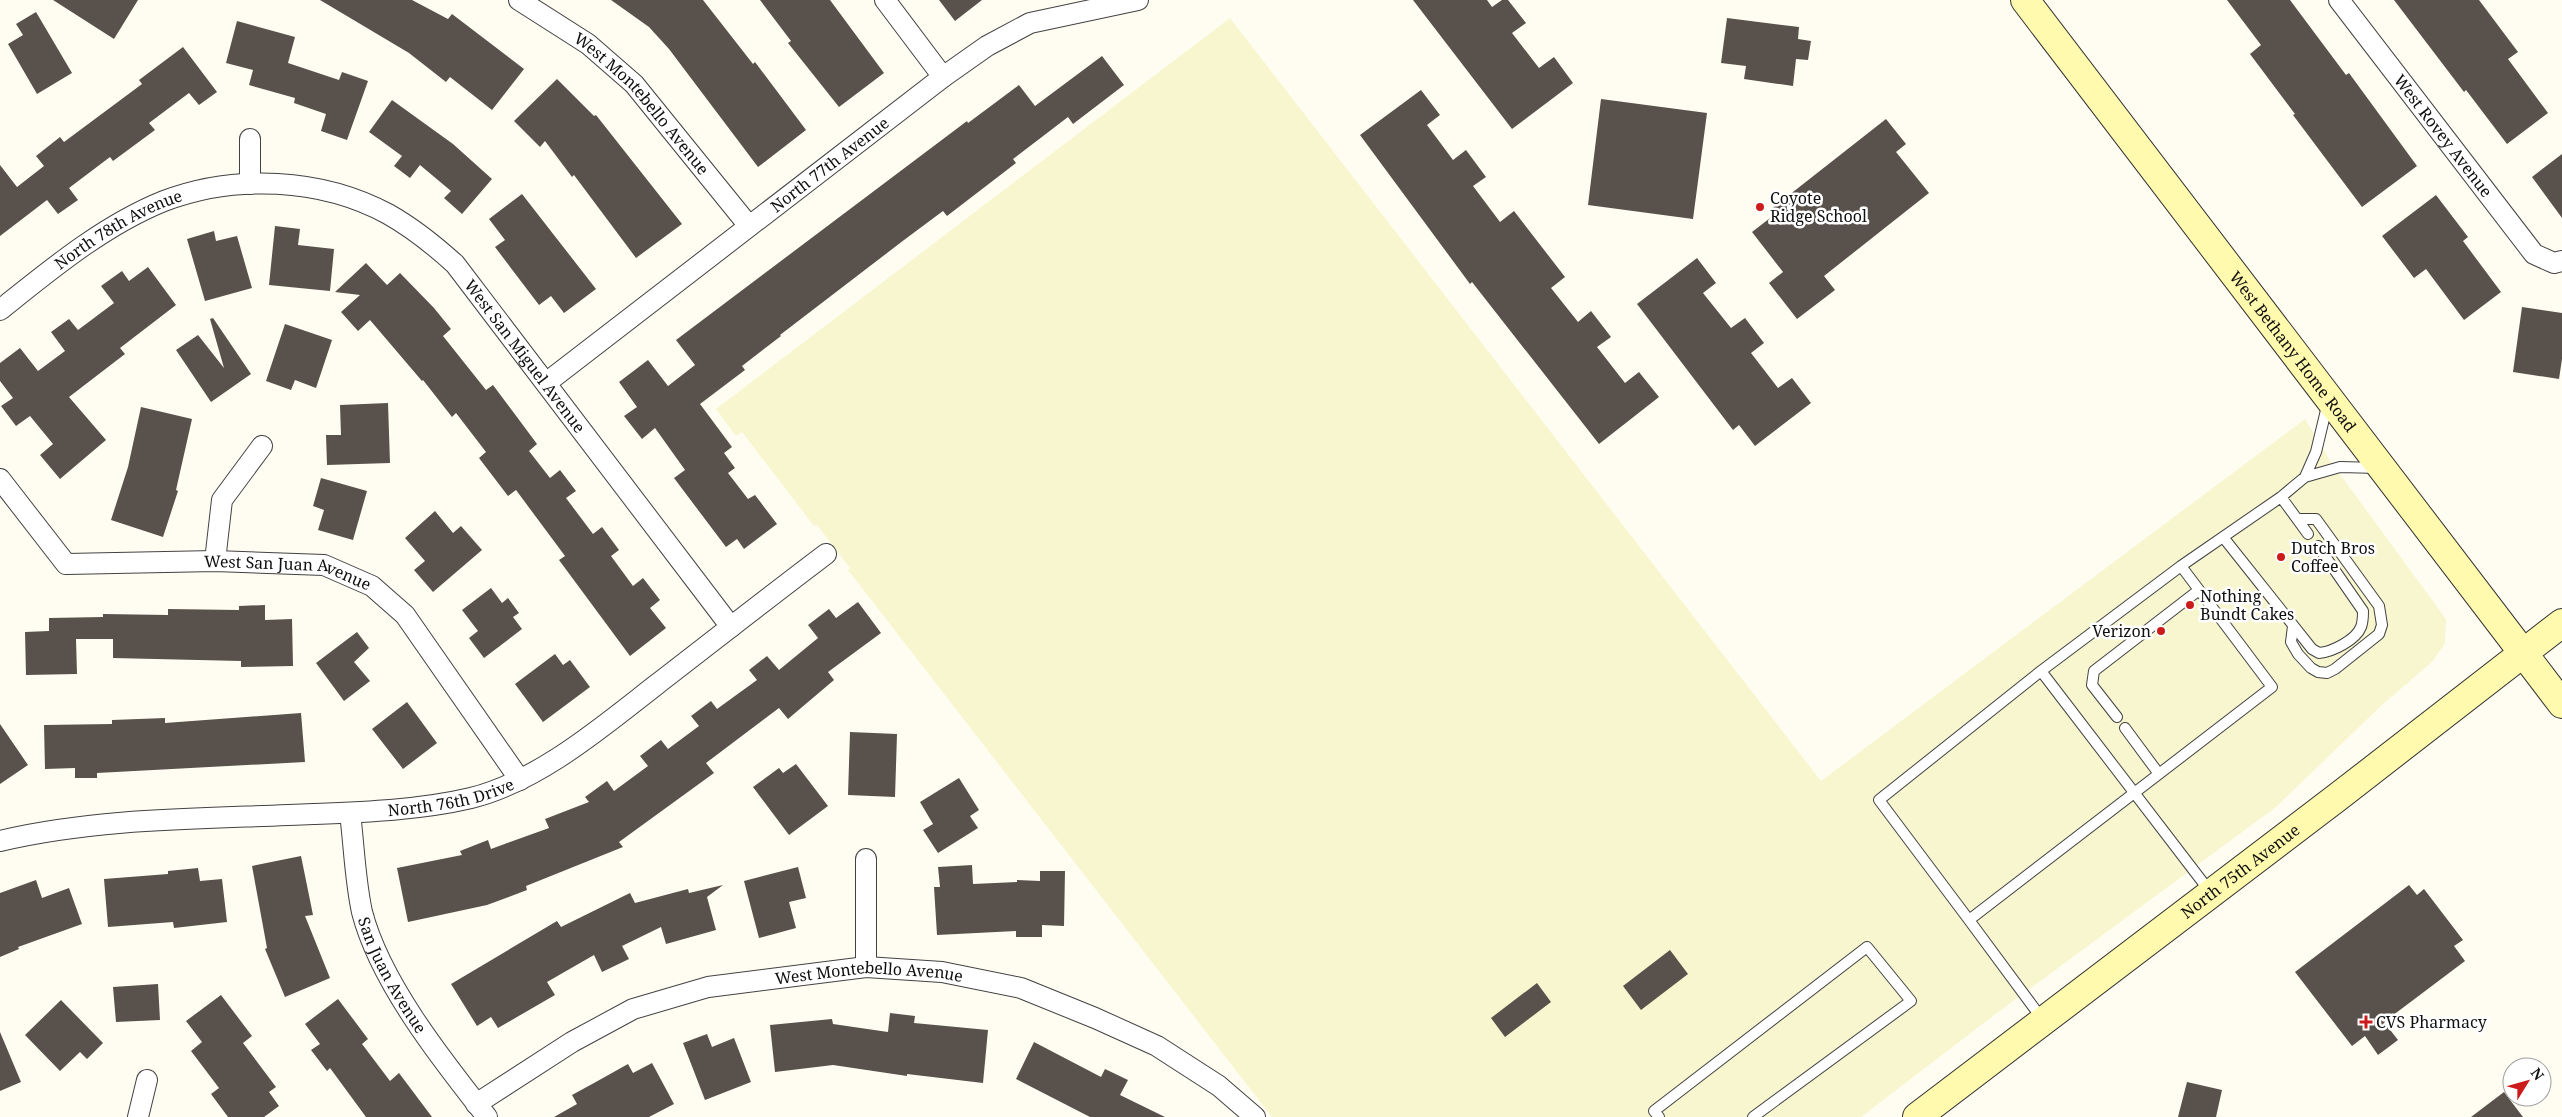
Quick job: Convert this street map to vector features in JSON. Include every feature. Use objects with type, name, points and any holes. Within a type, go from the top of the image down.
[{"type":"main road","name":"West Bethany Home Road","points":[[2025,0],[2329,396],[2562,704]]},
{"type":"main road","name":"North 75th Avenue","points":[[1917,1117],[2212,894],[2562,623]]},
{"type":"street","name":"West Montebello Avenue","points":[[519,0],[588,44],[634,84],[749,226]]},
{"type":"street","points":[[885,0],[943,77]]},
{"type":"street","name":"North 77th Avenue","points":[[546,383],[943,77],[987,46],[1030,23],[1138,0]]},
{"type":"street","name":"West Rovey Avenue","points":[[2339,0],[2534,254],[2558,262]]},
{"type":"street","points":[[250,139],[250,184]]},
{"type":"street","name":"North 78th Avenue","points":[[0,310],[42,277],[116,226],[147,210],[163,202],[210,187],[250,184]]},
{"type":"street","name":"West San Miguel Avenue","points":[[250,184],[298,185],[344,196],[387,214],[421,235],[455,264],[731,627]]},
{"type":"street","points":[[215,560],[222,500],[262,446]]},
{"type":"street","name":"West San Juan Avenue","points":[[0,479],[66,564],[215,560],[324,565],[372,586],[405,615],[520,780]]},
{"type":"street","name":"North 76th Drive","points":[[0,841],[40,832],[99,825],[350,813],[472,798],[520,780],[587,738],[826,554]]},
{"type":"street","name":"San Juan Avenue","points":[[350,813],[362,912],[384,970],[481,1110]]},
{"type":"street","points":[[866,859],[866,967]]},
{"type":"street","name":"West Montebello Avenue","points":[[481,1110],[572,1042],[633,1010],[708,987],[866,967],[942,972],[1021,988],[1157,1046],[1219,1086],[1255,1117]]},
{"type":"street","points":[[138,1117],[147,1080]]},
{"type":"lane","points":[[2305,477],[2316,452],[2329,396]]},
{"type":"lane","points":[[2044,1021],[1879,800],[2181,566],[2281,497],[2305,477],[2340,468],[2382,468]]},
{"type":"lane","points":[[2281,497],[2308,534]]},
{"type":"lane","points":[[2293,626],[2291,642],[2298,654],[2311,668],[2318,672],[2327,673],[2335,669],[2378,634],[2382,625],[2379,606],[2316,519],[2297,518]]},
{"type":"lane","points":[[2223,537],[2312,649],[2319,653],[2338,647],[2361,628],[2363,611],[2360,603],[2318,546]]},
{"type":"lane","points":[[1969,920],[2272,687],[2181,566]]},
{"type":"lane","points":[[2116,717],[2092,684],[2091,679],[2094,670],[2199,590]]},
{"type":"lane","points":[[2042,672],[2212,894]]},
{"type":"lane","points":[[2124,728],[2159,774]]},
{"type":"lane","points":[[1659,1117],[1654,1112],[1867,947],[1911,1001],[1753,1117]]},
{"type":"shaded area","points":[[1230,18],[1821,781],[2305,419],[2331,462],[2446,619],[2445,643],[2432,662],[2383,704],[2276,807],[1997,1013],[1861,1117],[1272,1117],[848,570],[850,568],[817,525],[814,526],[742,432],[736,436],[716,409]]},
{"type":"building","points":[[53,0],[138,0],[114,39]]},
{"type":"building","points":[[320,0],[412,0],[448,19],[452,14],[524,69],[492,110],[450,77],[446,82],[409,53]]},
{"type":"building","points":[[611,0],[703,0],[753,64],[755,62],[806,130],[758,167],[669,49],[649,27]]},
{"type":"building","points":[[760,0],[830,0],[884,73],[839,107],[788,43],[791,41]]},
{"type":"building","points":[[939,0],[982,0],[955,21]]},
{"type":"building","points":[[1413,0],[1487,0],[1492,7],[1502,0],[1508,0],[1526,23],[1512,33],[1539,68],[1554,57],[1573,83],[1512,129]]},
{"type":"building","points":[[2227,0],[2290,0],[2346,75],[2349,73],[2417,166],[2362,207],[2250,54],[2261,45]]},
{"type":"building","points":[[2394,0],[2479,0],[2518,52],[2508,59],[2548,113],[2507,144],[2466,90],[2464,92]]},
{"type":"building","points":[[36,12],[72,73],[37,94],[8,44],[23,35],[16,24]]},
{"type":"building","points":[[1727,18],[1799,27],[1798,39],[1811,41],[1808,60],[1796,59],[1793,86],[1744,79],[1746,66],[1721,63]]},
{"type":"building","points":[[237,21],[295,37],[288,63],[339,80],[342,72],[368,81],[347,140],[321,131],[326,114],[294,103],[295,98],[249,85],[253,70],[226,63]]},
{"type":"building","points":[[183,47],[217,92],[199,105],[189,93],[149,123],[155,130],[113,161],[110,157],[69,188],[78,200],[58,214],[47,200],[0,236],[0,165],[17,187],[44,166],[36,156],[60,137],[64,142],[142,84],[139,80]]},
{"type":"building","points":[[1102,56],[1124,85],[1073,124],[1068,117],[1013,159],[1016,163],[947,216],[943,211],[904,240],[780,335],[742,366],[745,370],[700,404],[732,447],[724,453],[735,468],[728,473],[748,499],[755,495],[777,524],[744,549],[737,539],[726,547],[674,478],[685,470],[655,428],[642,439],[624,416],[637,407],[619,382],[648,360],[668,386],[695,365],[676,340],[967,121],[968,123],[1019,85],[1035,106]]},
{"type":"building","points":[[557,79],[594,116],[596,115],[682,224],[636,258],[574,175],[572,177],[545,141],[540,147],[514,121]]},
{"type":"building","points":[[1421,90],[1440,115],[1427,125],[1453,160],[1466,150],[1486,177],[1473,186],[1500,222],[1514,211],[1565,277],[1551,288],[1578,322],[1591,311],[1611,337],[1597,347],[1625,383],[1639,372],[1659,397],[1599,444],[1472,282],[1470,284],[1360,135]]},
{"type":"building","points":[[1601,99],[1707,113],[1693,219],[1588,205]]},
{"type":"building","points":[[392,100],[453,144],[492,179],[462,214],[444,198],[451,191],[420,165],[410,178],[394,166],[402,156],[369,132]]},
{"type":"building","points":[[1886,119],[1906,144],[1896,152],[1929,193],[1824,276],[1835,290],[1797,319],[1769,283],[1783,272],[1752,232],[1774,215],[1770,210]]},
{"type":"building","points":[[2562,154],[2562,218],[2532,177]]},
{"type":"building","points":[[522,194],[596,289],[564,313],[551,296],[539,305],[495,247],[505,240],[489,219]]},
{"type":"building","points":[[2436,195],[2468,237],[2463,241],[2501,292],[2464,320],[2426,269],[2414,278],[2382,236]]},
{"type":"building","points":[[275,226],[300,229],[298,245],[334,249],[330,291],[269,285]]},
{"type":"building","points":[[214,231],[216,241],[237,236],[252,288],[205,301],[187,239]]},
{"type":"building","points":[[1697,258],[1716,283],[1703,293],[1731,328],[1745,318],[1764,343],[1751,353],[1778,388],[1792,378],[1811,403],[1755,446],[1739,425],[1733,430],[1637,304]]},
{"type":"building","points":[[366,263],[387,285],[400,273],[434,308],[451,329],[443,336],[486,390],[493,385],[537,444],[529,451],[550,478],[560,470],[576,491],[566,498],[593,534],[602,527],[619,550],[611,556],[633,586],[643,578],[660,600],[650,608],[666,628],[630,656],[559,560],[565,556],[516,490],[508,496],[479,458],[486,452],[456,413],[452,417],[423,380],[370,320],[358,331],[341,312],[360,295],[335,292]]},
{"type":"building","points":[[148,267],[176,305],[120,348],[125,354],[69,397],[106,440],[60,479],[40,455],[53,444],[30,416],[16,426],[1,406],[13,398],[0,381],[0,363],[20,348],[38,371],[65,351],[51,332],[69,319],[78,330],[114,303],[101,286],[122,271],[129,281]]},
{"type":"building","points":[[2522,307],[2562,313],[2562,359],[2559,379],[2513,372]]},
{"type":"building","points":[[213,318],[251,374],[211,402],[176,350],[198,335],[224,368],[210,319]]},
{"type":"building","points":[[285,324],[332,340],[316,388],[295,380],[291,390],[266,381]]},
{"type":"building","points":[[388,403],[390,463],[327,465],[326,435],[341,435],[340,405]]},
{"type":"building","points":[[141,407],[192,419],[176,490],[178,491],[163,537],[111,520],[128,467]]},
{"type":"building","points":[[321,478],[367,491],[353,540],[318,530],[324,510],[313,506]]},
{"type":"building","points":[[435,511],[453,533],[461,526],[482,550],[433,592],[414,570],[425,561],[405,538]]},
{"type":"building","points":[[491,588],[502,603],[508,598],[519,613],[513,617],[522,629],[484,658],[469,638],[478,631],[462,610]]},
{"type":"building","points":[[858,602],[881,633],[828,672],[834,680],[788,719],[779,708],[706,763],[714,773],[619,842],[623,847],[526,886],[527,890],[487,905],[408,922],[397,868],[462,855],[460,851],[488,840],[491,849],[549,828],[545,819],[589,802],[585,797],[607,781],[614,791],[648,766],[640,756],[661,740],[668,749],[699,726],[691,716],[711,701],[717,709],[757,680],[749,670],[767,656],[779,670],[818,638],[808,625],[829,609],[836,618]]},
{"type":"building","points":[[265,605],[265,620],[292,619],[293,666],[241,667],[241,661],[113,658],[113,639],[76,639],[77,674],[26,675],[25,632],[49,631],[49,618],[103,617],[103,614],[168,615],[168,609],[239,610],[239,606]]},
{"type":"building","points":[[357,632],[369,648],[354,662],[370,681],[344,701],[316,663]]},
{"type":"building","points":[[555,654],[563,665],[570,660],[590,687],[543,722],[515,684]]},
{"type":"building","points":[[407,702],[437,743],[403,769],[372,729]]},
{"type":"building","points":[[301,713],[305,762],[97,773],[97,778],[75,778],[75,768],[45,769],[44,725],[112,724],[112,720],[165,718],[165,723]]},
{"type":"building","points":[[0,724],[28,765],[0,784]]},
{"type":"building","points":[[850,732],[897,734],[895,797],[848,795]]},
{"type":"building","points":[[796,764],[828,806],[789,835],[753,787],[779,768],[783,773]]},
{"type":"building","points":[[959,778],[979,810],[970,816],[978,828],[938,853],[923,830],[933,824],[920,802]]},
{"type":"building","points":[[301,856],[313,915],[305,916],[330,978],[285,997],[265,949],[267,948],[252,866]]},
{"type":"building","points":[[972,865],[973,884],[1017,882],[1017,880],[1040,881],[1040,871],[1065,871],[1064,926],[1042,925],[1042,937],[1016,937],[1016,931],[937,935],[934,887],[940,887],[938,867]]},
{"type":"building","points":[[798,867],[806,898],[789,902],[796,928],[759,938],[744,881]]},
{"type":"building","points":[[198,868],[200,881],[222,879],[227,922],[174,928],[173,922],[108,927],[104,879],[168,874],[168,871]]},
{"type":"building","points":[[36,880],[42,898],[69,888],[82,924],[18,947],[19,949],[0,957],[0,893]]},
{"type":"building","points":[[723,885],[707,897],[716,930],[666,944],[661,927],[622,946],[629,959],[602,972],[594,955],[547,982],[555,995],[498,1028],[491,1017],[477,1026],[451,984],[557,921],[561,927],[630,893],[635,903],[688,889],[689,893]]},
{"type":"building","name":"CVS Pharmacy","points":[[2409,885],[2417,895],[2424,889],[2463,940],[2454,946],[2465,961],[2384,1022],[2398,1040],[2378,1055],[2365,1036],[2352,1046],[2295,972]]},
{"type":"building","points":[[1670,950],[1688,974],[1641,1010],[1623,986]]},
{"type":"building","points":[[1537,983],[1551,1002],[1505,1037],[1491,1018]]},
{"type":"building","points":[[158,984],[160,1020],[116,1022],[113,987]]},
{"type":"building","points":[[221,995],[252,1036],[243,1043],[276,1087],[269,1092],[279,1106],[264,1117],[228,1117],[211,1094],[219,1088],[191,1051],[202,1042],[186,1021]]},
{"type":"building","points":[[338,999],[368,1039],[362,1044],[390,1081],[399,1073],[432,1117],[366,1117],[330,1068],[327,1071],[311,1050],[320,1044],[305,1024]]},
{"type":"building","points":[[61,1000],[103,1043],[87,1059],[80,1052],[60,1071],[25,1035]]},
{"type":"building","points":[[890,1013],[915,1016],[914,1023],[988,1030],[983,1083],[907,1074],[907,1076],[833,1065],[775,1072],[770,1025],[832,1019],[833,1024],[888,1032]]},
{"type":"building","points":[[0,1032],[21,1082],[0,1091]]},
{"type":"building","points":[[707,1034],[712,1047],[734,1038],[751,1082],[705,1100],[683,1043]]},
{"type":"building","points":[[1034,1042],[1101,1077],[1105,1069],[1128,1080],[1120,1095],[1165,1117],[1090,1117],[1016,1079]]},
{"type":"building","points":[[652,1063],[674,1104],[649,1117],[554,1117],[577,1104],[572,1095],[628,1064],[633,1073]]},
{"type":"building","points":[[2187,1082],[2222,1090],[2216,1117],[2178,1117]]},
{"type":"building","points":[[2502,1094],[2502,1107],[2515,1107],[2523,1117],[2471,1117]]},
{"type":"place","name":"Coyote Ridge School","points":[[1760,207]]},
{"type":"place","name":"Dutch Bros Coffee","points":[[2281,557]]},
{"type":"place","name":"Nothing Bundt Cakes","points":[[2190,605]]},
{"type":"place","name":"Verizon","points":[[2161,631]]},
{"type":"place","name":"CVS Pharmacy","points":[[2366,1022]]}]
